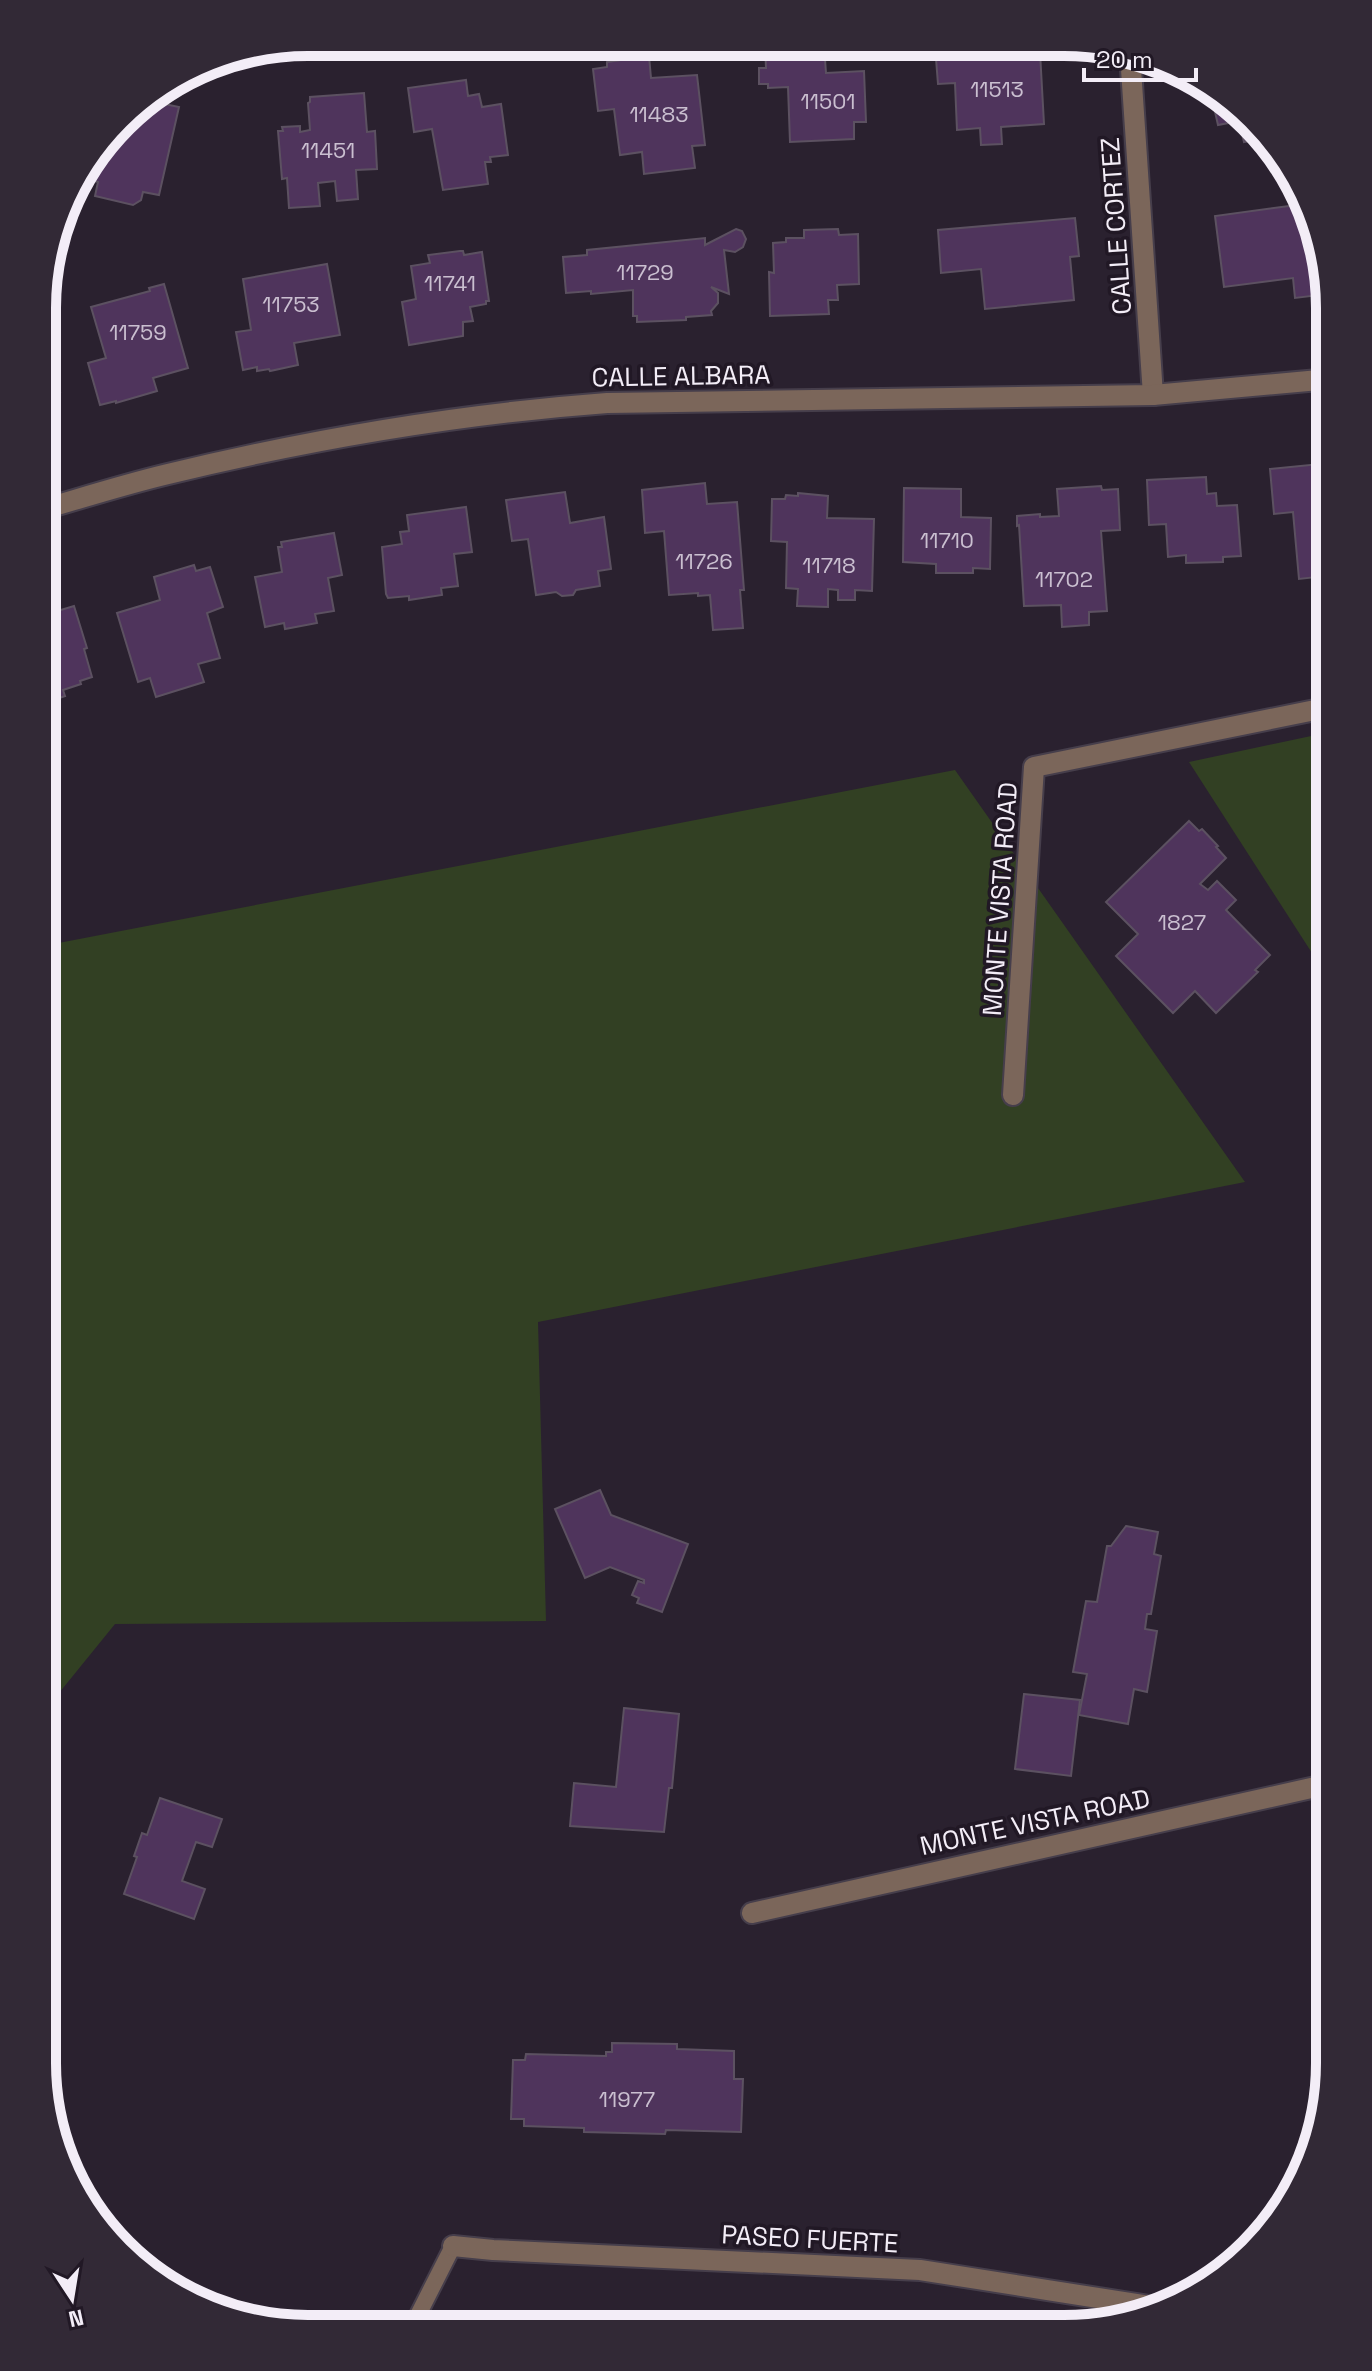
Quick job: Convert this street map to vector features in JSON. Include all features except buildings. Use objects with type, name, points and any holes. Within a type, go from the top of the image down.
[{"type":"street","name":"CALLE CORTEZ","points":[[1131,66],[1153,395]]},
{"type":"street","name":"CALLE ALBARA","points":[[56,506],[166,475],[287,448],[525,409],[607,403],[1153,395],[1316,380]]},
{"type":"street","name":"MONTE VISTA ROAD","points":[[1013,1095],[1034,767],[1316,710]]},
{"type":"street","name":"MONTE VISTA ROAD","points":[[752,1913],[1315,1787]]},
{"type":"street","name":"PASEO FUERTE","points":[[453,2246],[920,2270],[1136,2304]]},
{"type":"lane","points":[[418,2315],[453,2246]]},
{"type":"green space","points":[[1316,735],[1316,959],[1189,762]]},
{"type":"green space","points":[[955,770],[1245,1182],[538,1322],[546,1621],[115,1624],[56,1697],[56,943]]}]
